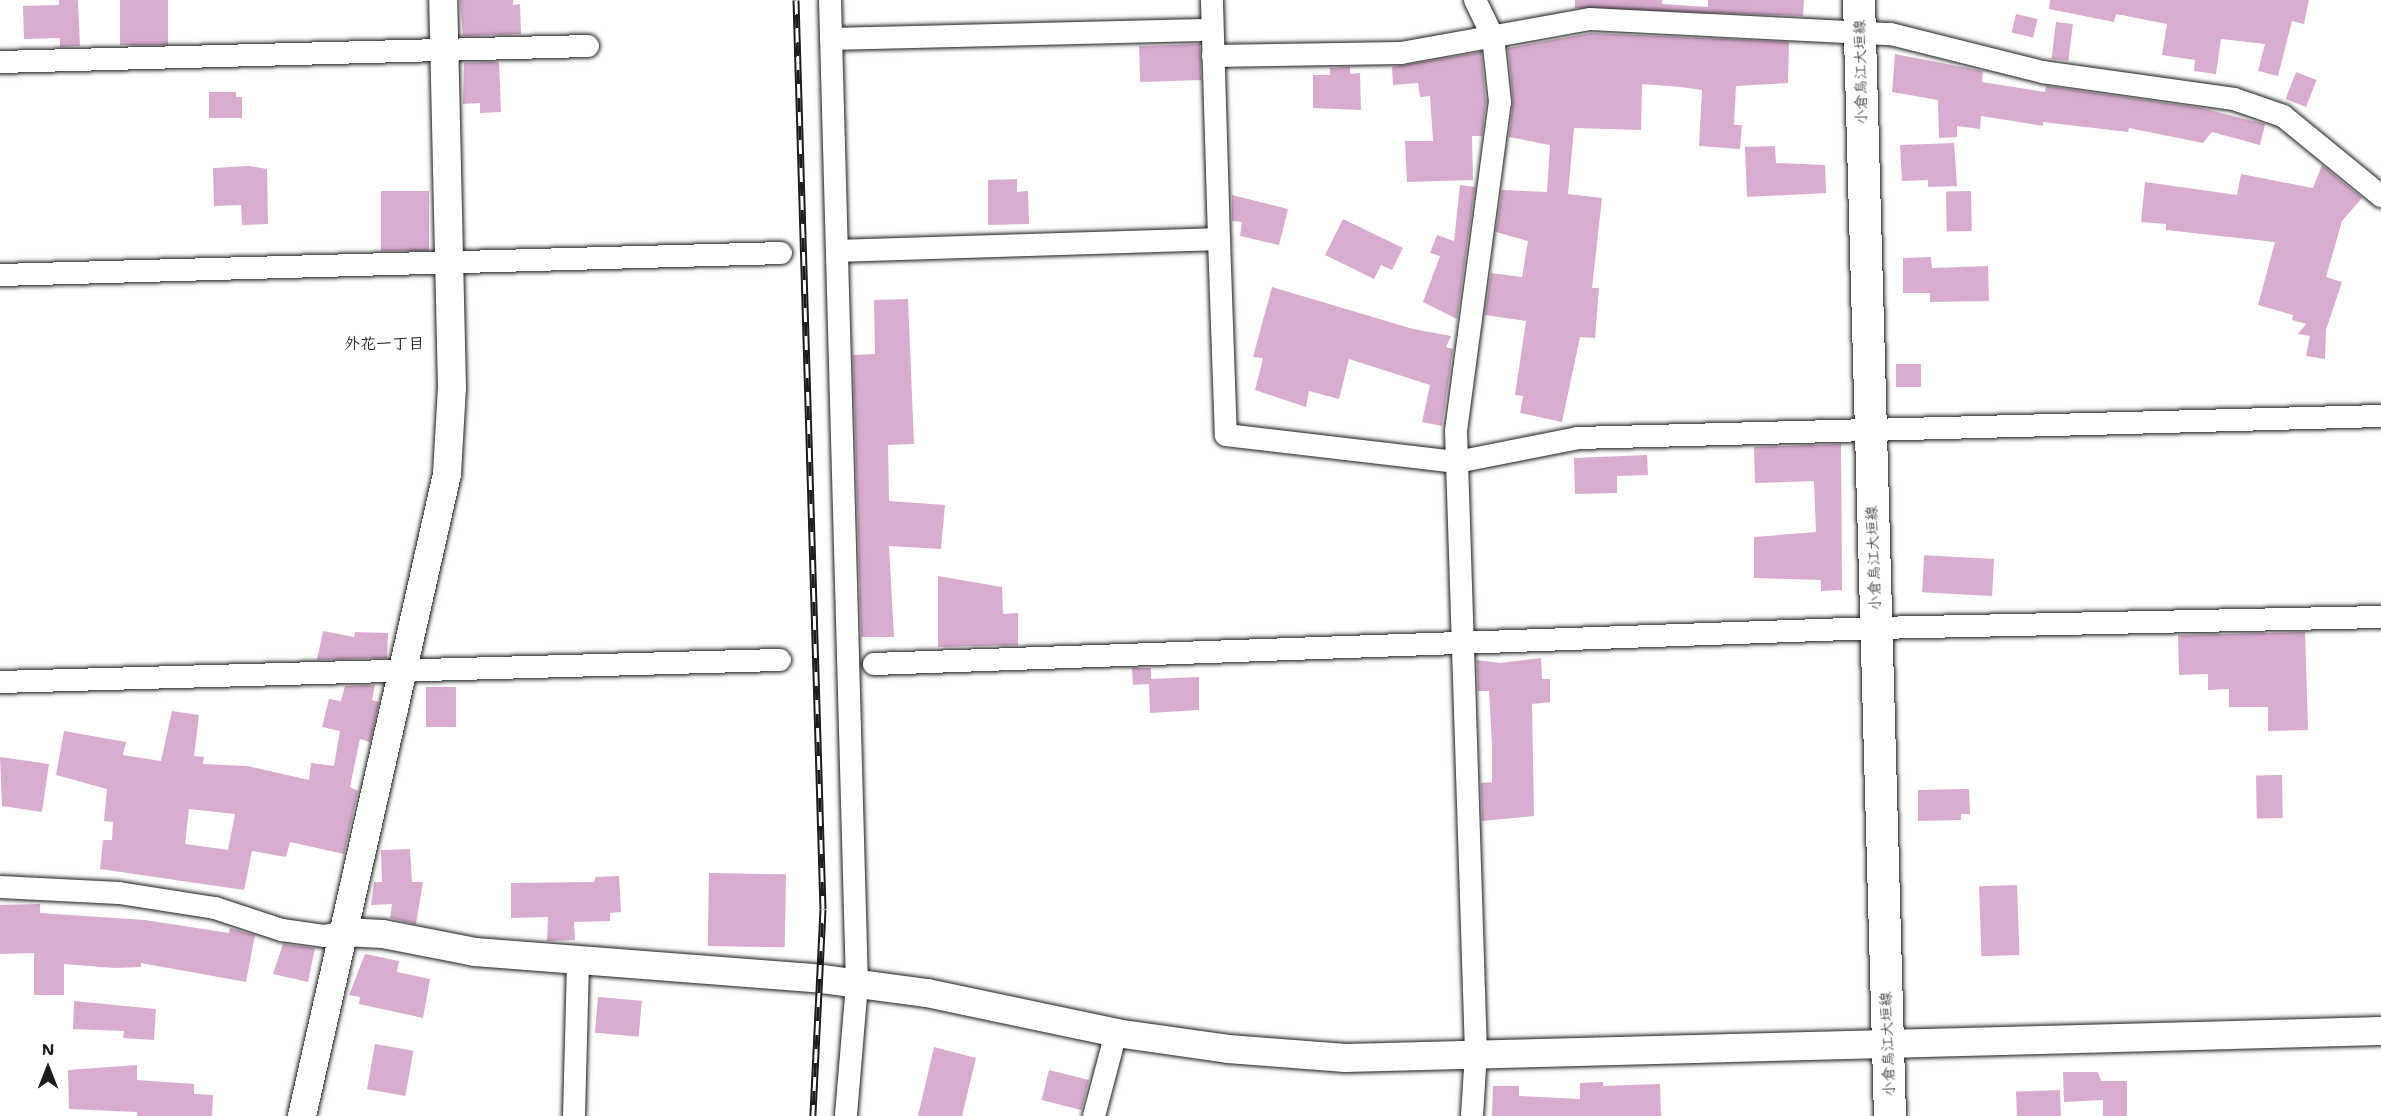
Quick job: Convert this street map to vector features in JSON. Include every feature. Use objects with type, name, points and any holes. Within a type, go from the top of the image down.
[{"type":"main road","name":"小倉烏江大垣線","points":[[1859,0],[1890,1116]]},
{"type":"street","points":[[302,1116],[447,474],[452,388],[451,265],[443,0]]},
{"type":"street","points":[[830,0],[857,984],[846,1116]]},
{"type":"street","points":[[1212,0],[1226,435],[1457,462],[1578,438],[2381,416]]},
{"type":"street","points":[[1472,1116],[1476,1053],[1456,431],[1500,102],[1492,37],[1475,0]]},
{"type":"street","points":[[1213,56],[1401,53],[1590,20],[1891,34],[2042,72],[2234,99],[2290,120],[2381,196]]},
{"type":"street","points":[[831,39],[1212,30]]},
{"type":"street","points":[[0,62],[588,46]]},
{"type":"street","points":[[838,251],[1219,239]]},
{"type":"street","points":[[0,274],[451,265],[781,253]]},
{"type":"street","points":[[874,664],[1876,628],[2381,617]]},
{"type":"street","points":[[0,682],[780,660]]},
{"type":"street","points":[[0,887],[119,893],[215,908],[282,930],[324,936],[344,932],[383,934],[475,952],[857,984],[1116,1033],[1228,1049],[1346,1058],[2381,1031]]},
{"type":"street","points":[[574,1116],[578,961]]},
{"type":"street","points":[[1094,1116],[1116,1033]]},
{"type":"building","points":[[59,0],[78,0],[80,46],[60,47],[60,38],[24,39],[23,6],[59,5]]},
{"type":"building","points":[[120,0],[168,0],[168,45],[120,45]]},
{"type":"building","points":[[460,0],[513,0],[513,5],[520,4],[521,34],[463,36]]},
{"type":"building","points":[[1575,0],[1662,0],[1662,4],[1708,7],[1708,0],[1804,0],[1803,16],[1575,8]]},
{"type":"building","points":[[2050,0],[2309,0],[2304,24],[2292,21],[2278,76],[2258,71],[2265,44],[2221,39],[2216,74],[2194,71],[2195,60],[2162,55],[2167,24],[2116,14],[2114,22],[2049,9]]},
{"type":"building","points":[[2016,14],[2037,19],[2033,37],[2012,33]]},
{"type":"building","points":[[2056,22],[2073,24],[2068,61],[2051,59]]},
{"type":"building","points":[[1591,33],[1789,42],[1788,83],[1736,86],[1734,125],[1742,125],[1740,149],[1699,146],[1702,90],[1680,87],[1642,84],[1641,130],[1574,128],[1568,194],[1602,198],[1592,288],[1599,288],[1595,338],[1580,337],[1562,422],[1520,413],[1523,396],[1515,395],[1526,321],[1485,315],[1491,273],[1522,277],[1528,241],[1496,232],[1502,190],[1547,192],[1550,145],[1509,137],[1513,101],[1508,48]]},
{"type":"building","points":[[1200,44],[1201,80],[1140,82],[1139,46]]},
{"type":"building","points":[[1481,52],[1486,102],[1482,136],[1472,136],[1473,180],[1407,182],[1405,141],[1433,141],[1430,96],[1420,97],[1418,83],[1393,85],[1392,67]]},
{"type":"building","points":[[1895,54],[1983,71],[1982,82],[2045,92],[2046,86],[2201,108],[2265,124],[2260,145],[2212,132],[2203,143],[2129,128],[2128,132],[2043,122],[2043,126],[1981,116],[1980,129],[1957,126],[1957,137],[1939,138],[1938,100],[1892,92]]},
{"type":"building","points":[[499,62],[501,112],[480,113],[480,103],[463,104],[464,63]]},
{"type":"building","points":[[1350,67],[1350,74],[1360,73],[1361,110],[1313,108],[1313,75],[1330,75],[1330,68]]},
{"type":"building","points":[[2296,72],[2317,80],[2306,107],[2286,99]]},
{"type":"building","points":[[209,92],[236,92],[236,97],[242,97],[242,118],[209,118]]},
{"type":"building","points":[[1954,143],[1957,186],[1928,187],[1928,180],[1902,181],[1900,145]]},
{"type":"building","points":[[1775,146],[1776,163],[1825,165],[1826,193],[1747,197],[1745,147]]},
{"type":"building","points":[[2322,165],[2362,198],[2342,221],[2326,277],[2342,282],[2326,330],[2325,359],[2306,356],[2310,336],[2298,334],[2306,324],[2292,320],[2293,315],[2258,305],[2275,242],[2166,230],[2166,224],[2141,222],[2145,182],[2237,195],[2241,174],[2313,188]]},
{"type":"building","points":[[249,166],[267,169],[268,224],[242,225],[241,205],[214,206],[213,168]]},
{"type":"building","points":[[1017,179],[1017,192],[1028,191],[1029,224],[988,225],[988,180]]},
{"type":"building","points":[[1460,185],[1475,187],[1457,319],[1423,302],[1440,256],[1430,253],[1437,235],[1454,241]]},
{"type":"building","points":[[381,191],[429,191],[429,251],[381,251]]},
{"type":"building","points":[[1946,191],[1971,191],[1972,231],[1947,231]]},
{"type":"building","points":[[1232,195],[1288,209],[1279,245],[1240,236],[1242,222],[1232,221]]},
{"type":"building","points":[[1343,219],[1403,248],[1392,270],[1381,265],[1374,279],[1325,255]]},
{"type":"building","points":[[1931,257],[1932,268],[1988,266],[1989,301],[1930,302],[1930,293],[1903,293],[1903,258]]},
{"type":"building","points":[[1272,287],[1413,329],[1451,336],[1446,347],[1453,349],[1442,426],[1422,422],[1430,385],[1349,359],[1339,399],[1309,391],[1306,407],[1255,390],[1263,358],[1253,357]]},
{"type":"building","points":[[908,299],[914,444],[888,445],[889,501],[945,505],[941,549],[889,546],[894,637],[861,637],[853,355],[875,354],[874,300]]},
{"type":"building","points":[[1896,364],[1921,364],[1921,387],[1896,387]]},
{"type":"building","points":[[1841,444],[1842,590],[1821,591],[1821,580],[1754,578],[1754,537],[1816,532],[1814,481],[1755,483],[1754,447]]},
{"type":"building","points":[[1647,455],[1648,475],[1617,476],[1617,493],[1575,494],[1574,458]]},
{"type":"building","points":[[1924,555],[1994,559],[1992,596],[1922,592]]},
{"type":"building","points":[[938,576],[1002,587],[1003,614],[1018,613],[1018,645],[938,647]]},
{"type":"building","points":[[323,631],[354,637],[355,632],[388,633],[387,658],[317,660]]},
{"type":"building","points":[[2305,632],[2308,730],[2268,731],[2268,707],[2229,707],[2229,689],[2208,690],[2208,674],[2179,675],[2178,635]]},
{"type":"building","points":[[1541,658],[1542,679],[1550,679],[1550,702],[1532,704],[1534,816],[1482,821],[1481,783],[1492,782],[1492,745],[1489,691],[1478,691],[1477,660],[1500,663]]},
{"type":"building","points":[[1132,668],[1151,668],[1151,679],[1199,677],[1199,710],[1150,713],[1149,684],[1133,685]]},
{"type":"building","points":[[375,685],[372,700],[379,702],[370,742],[360,739],[350,787],[358,791],[344,854],[290,842],[286,857],[252,851],[244,890],[100,869],[103,840],[112,840],[113,822],[104,821],[107,789],[56,775],[64,731],[126,742],[123,755],[161,761],[172,711],[199,715],[194,756],[204,757],[203,764],[247,766],[309,780],[311,763],[334,766],[340,731],[322,727],[329,699],[341,701],[345,686]],"holes":[[[189,809],[235,814],[228,850],[185,844]]]},
{"type":"building","points":[[426,687],[456,687],[456,727],[426,727]]},
{"type":"building","points":[[0,757],[49,764],[42,812],[2,806]]},
{"type":"building","points":[[2256,775],[2282,775],[2283,818],[2257,818]]},
{"type":"building","points":[[1969,789],[1970,814],[1961,814],[1961,820],[1918,821],[1918,790]]},
{"type":"building","points":[[410,849],[412,882],[423,882],[416,924],[390,918],[392,904],[371,905],[374,882],[382,882],[381,850]]},
{"type":"building","points":[[709,873],[786,874],[785,947],[708,946]]},
{"type":"building","points":[[619,876],[621,912],[610,913],[610,921],[574,922],[575,940],[547,941],[548,917],[511,918],[511,883],[594,882],[596,877]]},
{"type":"building","points":[[2017,885],[2019,955],[1981,956],[1979,886]]},
{"type":"building","points":[[40,904],[40,913],[145,920],[229,933],[230,928],[255,935],[246,982],[141,963],[141,967],[114,968],[64,964],[64,995],[34,995],[34,953],[0,954],[0,905]]},
{"type":"building","points":[[283,944],[315,948],[308,982],[273,974]]},
{"type":"building","points":[[365,954],[399,961],[397,972],[430,979],[423,1018],[359,1004],[360,997],[349,995]]},
{"type":"building","points":[[598,997],[642,1001],[639,1037],[595,1033]]},
{"type":"building","points":[[74,1001],[156,1009],[154,1040],[123,1038],[124,1031],[73,1029]]},
{"type":"building","points":[[375,1044],[413,1051],[405,1096],[367,1089]]},
{"type":"building","points":[[934,1047],[976,1058],[962,1116],[918,1116]]},
{"type":"building","points":[[137,1065],[137,1080],[194,1084],[194,1094],[213,1095],[212,1116],[137,1116],[137,1112],[69,1109],[68,1070]]},
{"type":"building","points":[[1049,1070],[1089,1080],[1081,1110],[1042,1100]]},
{"type":"building","points":[[2063,1072],[2098,1072],[2101,1081],[2127,1081],[2127,1116],[2103,1116],[2103,1100],[2064,1102]]},
{"type":"building","points":[[1603,1082],[1603,1086],[1660,1084],[1661,1116],[1492,1116],[1493,1086],[1519,1086],[1519,1096],[1580,1099],[1580,1083]]},
{"type":"building","points":[[2060,1090],[2061,1116],[2017,1116],[2016,1092]]},
{"type":"railway","points":[[796,0],[823,909],[813,1116]]},
{"type":"district","name":"外花一丁目","points":[[384,344]]}]
